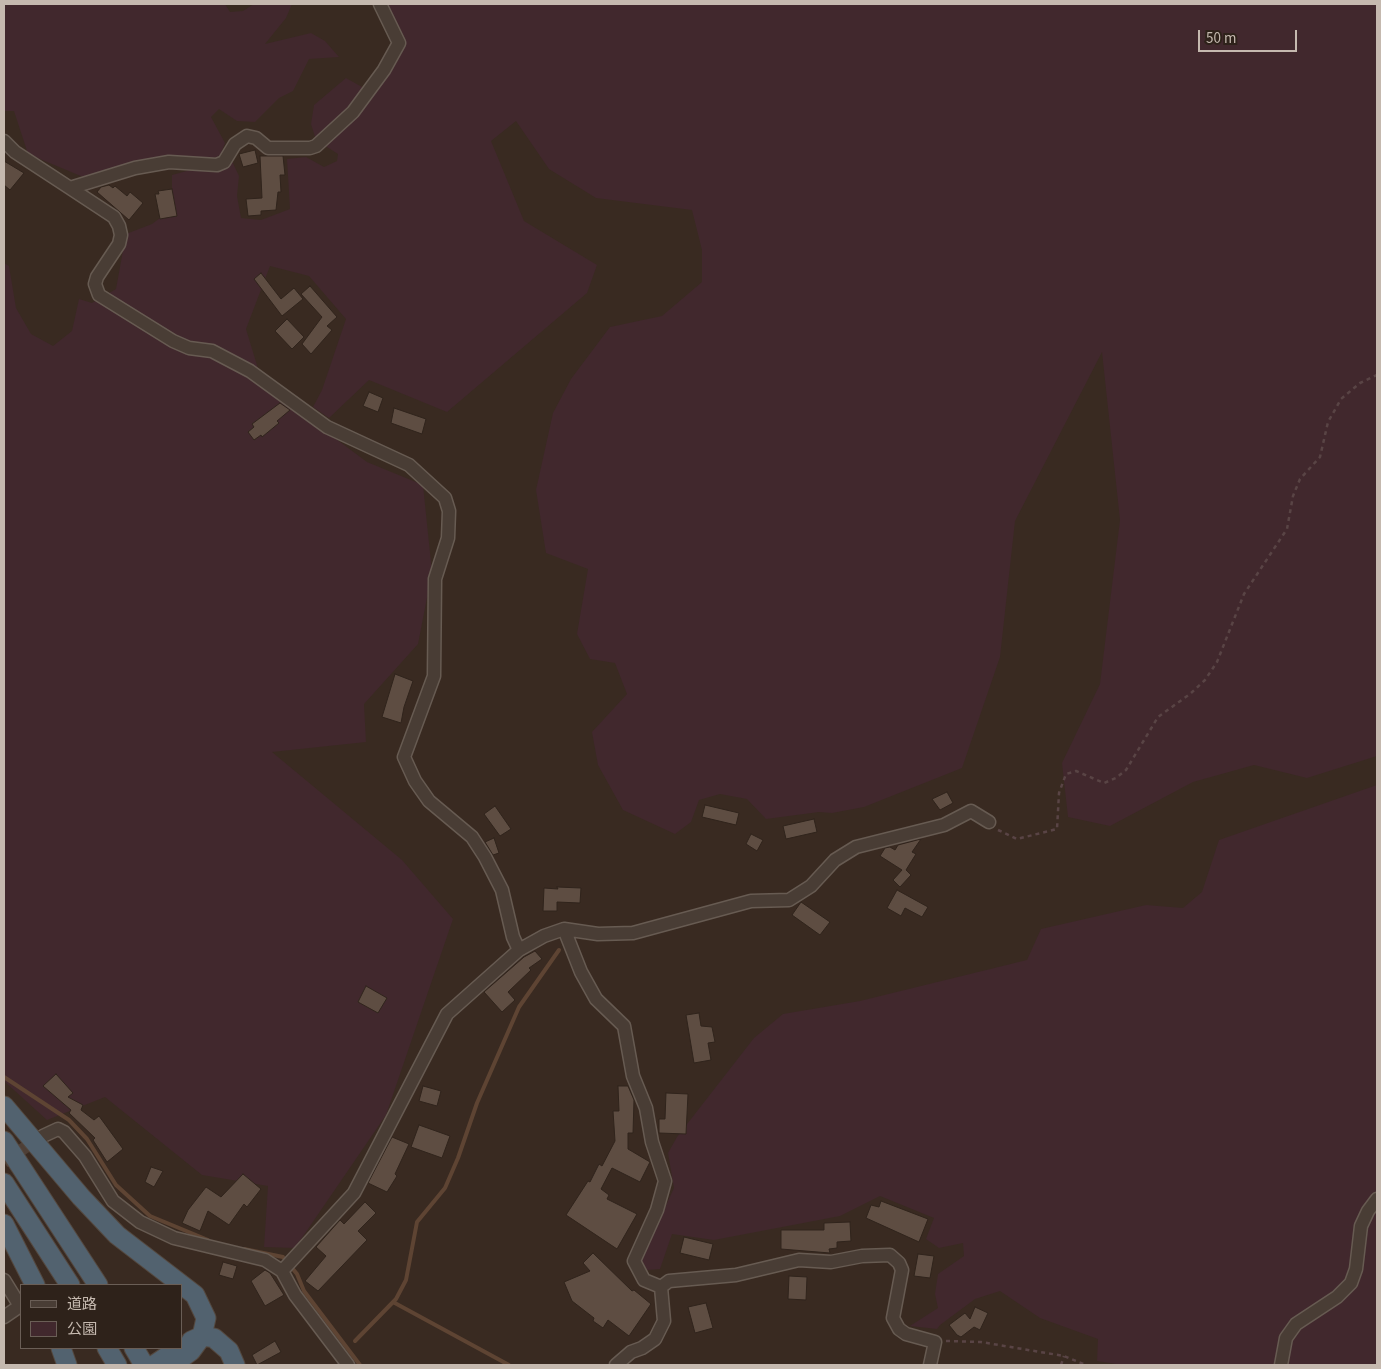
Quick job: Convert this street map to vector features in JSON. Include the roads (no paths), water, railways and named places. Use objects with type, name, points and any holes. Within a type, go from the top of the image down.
[{"type":"highway","points":[[4,1106],[81,1197],[117,1235],[181,1284]]},
{"type":"highway","points":[[4,1140],[97,1284]]},
{"type":"highway","points":[[4,1182],[69,1284]]},
{"type":"highway","points":[[4,1224],[34,1284]]},
{"type":"highway","points":[[172,1365],[191,1351],[202,1336],[206,1318],[195,1295],[182,1285]]},
{"type":"highway","points":[[182,1346],[202,1336],[214,1338],[230,1351],[235,1365]]},
{"type":"highway","points":[[61,1349],[67,1365]]},
{"type":"highway","points":[[154,1365],[177,1349]]},
{"type":"street","points":[[70,188],[135,168],[170,162],[217,165],[224,162],[235,144],[247,136],[256,138],[268,148],[310,148],[316,146],[353,112],[384,70],[399,43],[380,4]]},
{"type":"street","points":[[4,141],[15,152],[114,217],[121,235],[119,244],[94,284],[99,296],[172,342],[189,348],[212,351],[250,372],[327,427],[409,465],[445,498],[449,511],[448,538],[435,579],[434,676],[404,758],[415,781],[429,801],[472,837],[485,857],[502,890],[513,937],[519,950]]},
{"type":"street","points":[[287,1266],[354,1194],[447,1014],[519,950],[544,936],[564,929],[598,934],[633,933],[751,901],[789,900],[811,886],[836,860],[856,847],[944,824],[972,811],[989,822]]},
{"type":"street","points":[[564,929],[581,972],[596,999],[624,1026],[633,1076],[646,1108],[652,1142],[665,1181],[658,1210],[634,1261],[644,1280],[661,1287]]},
{"type":"street","points":[[43,1136],[58,1129],[64,1132],[85,1156],[113,1200],[125,1212],[153,1229],[174,1238],[287,1266]]},
{"type":"street","points":[[1280,1365],[1286,1338],[1296,1324],[1337,1297],[1351,1283],[1356,1269],[1361,1226],[1368,1211],[1377,1199]]},
{"type":"street","points":[[661,1287],[669,1281],[736,1275],[800,1260],[831,1262],[862,1256],[890,1255],[899,1263],[902,1270],[893,1318],[896,1325],[906,1334],[935,1342],[930,1365]]},
{"type":"street","points":[[287,1266],[295,1295],[348,1365]]},
{"type":"street","points":[[4,1280],[20,1306],[4,1317]]},
{"type":"street","points":[[621,1364],[655,1339],[664,1321],[661,1287]]},
{"type":"waterway","points":[[355,1341],[396,1299],[406,1280],[417,1222],[445,1188],[458,1158],[477,1103],[519,1007],[559,950]]},
{"type":"waterway","points":[[4,1077],[69,1120],[87,1139],[116,1185],[150,1216],[208,1240]]},
{"type":"waterway","points":[[244,1249],[283,1257],[297,1274],[304,1291],[360,1365]]},
{"type":"waterway","points":[[393,1302],[509,1365]]},
{"type":"tunnel","points":[[4,1162],[39,1138]]}]
